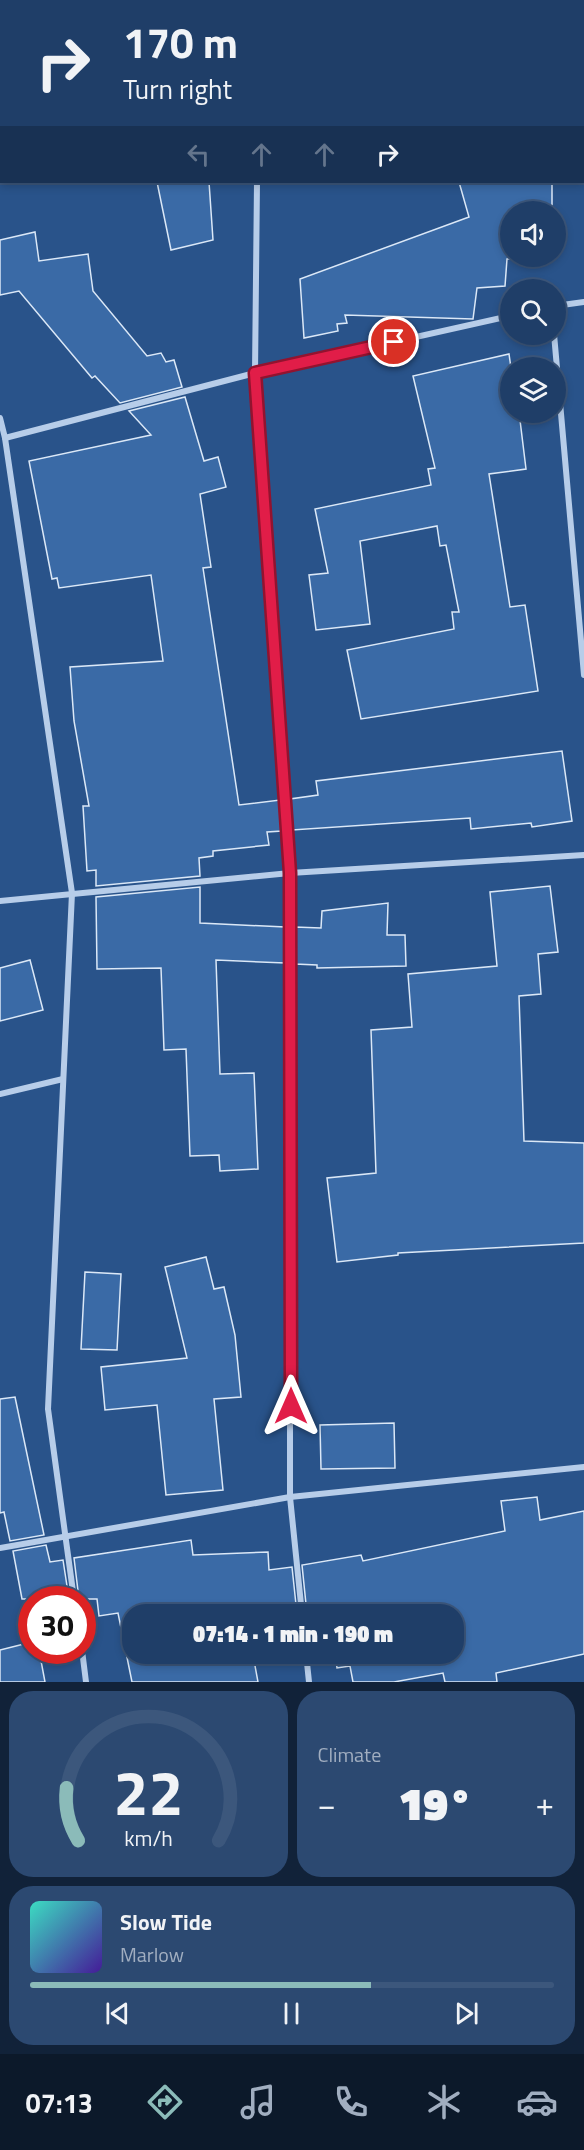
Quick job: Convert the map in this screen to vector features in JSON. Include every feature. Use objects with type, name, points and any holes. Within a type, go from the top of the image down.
[{"type":"street","points":[[257,183],[255,373],[290,873],[290,1497],[301,1604]]},
{"type":"street","points":[[566,304],[584,302]]},
{"type":"street","points":[[5,438],[255,373],[500,318]]},
{"type":"street","points":[[555,345],[584,675]]},
{"type":"street","points":[[0,418],[5,438],[72,893],[48,1409],[72,1586]]},
{"type":"street","points":[[0,901],[290,873],[584,855]]},
{"type":"street","points":[[0,1094],[63,1079]]},
{"type":"street","points":[[0,1548],[290,1497],[584,1467]]},
{"type":"street","points":[[84,1664],[86,1682]]},
{"type":"street","points":[[307,1664],[309,1682]]},
{"type":"building","points":[[157,183],[209,183],[213,240],[171,250]]},
{"type":"building","points":[[459,183],[552,183],[552,201],[500,201],[500,267],[506,267],[506,279],[500,279],[500,286],[477,288],[473,319],[345,315],[347,323],[337,324],[338,331],[304,338],[300,279],[469,217]]},
{"type":"building","points":[[35,232],[39,261],[88,254],[93,291],[147,356],[161,353],[166,362],[174,360],[182,387],[120,403],[95,376],[92,378],[19,291],[0,295],[0,240]]},
{"type":"building","points":[[509,354],[509,357],[500,357],[500,423],[520,423],[526,469],[489,474],[510,607],[525,605],[538,691],[361,719],[347,650],[454,629],[452,612],[459,612],[446,545],[440,546],[437,526],[360,541],[370,624],[316,630],[309,575],[328,573],[315,509],[431,485],[428,469],[435,468],[413,376]]},
{"type":"building","points":[[185,397],[204,461],[218,457],[226,487],[200,494],[211,567],[203,568],[239,805],[280,800],[282,831],[267,832],[269,845],[213,851],[213,856],[199,858],[200,876],[96,886],[96,870],[87,871],[83,806],[89,806],[74,721],[70,667],[163,661],[151,575],[59,588],[57,578],[52,579],[29,461],[151,435],[129,411]]},
{"type":"building","points":[[562,751],[572,821],[532,827],[531,823],[471,829],[470,818],[292,830],[290,799],[318,795],[316,781]]},
{"type":"building","points":[[550,886],[558,952],[538,954],[541,994],[519,996],[524,1141],[584,1143],[584,1243],[398,1253],[398,1255],[337,1262],[327,1178],[376,1173],[371,1030],[412,1027],[408,974],[497,966],[490,892]]},
{"type":"building","points":[[200,887],[200,923],[285,927],[285,963],[216,960],[220,1074],[254,1073],[258,1169],[220,1171],[219,1155],[190,1156],[186,1049],[164,1050],[161,968],[97,969],[96,897]]},
{"type":"building","points":[[388,903],[387,935],[405,935],[406,966],[317,968],[317,965],[295,964],[295,927],[321,928],[322,911]]},
{"type":"building","points":[[30,960],[43,1010],[0,1021],[0,968]]},
{"type":"building","points":[[206,1257],[214,1289],[224,1287],[235,1335],[241,1397],[214,1399],[223,1490],[166,1495],[157,1405],[105,1410],[101,1367],[187,1358],[165,1267]]},
{"type":"building","points":[[85,1272],[121,1274],[117,1350],[81,1349]]},
{"type":"building","points":[[15,1397],[44,1535],[10,1541],[4,1512],[0,1513],[0,1399]]},
{"type":"building","points":[[394,1423],[395,1468],[321,1469],[320,1425]]},
{"type":"building","points":[[537,1497],[540,1520],[584,1511],[584,1654],[496,1673],[497,1682],[445,1682],[443,1673],[394,1682],[353,1682],[350,1666],[337,1668],[336,1664],[464,1664],[464,1604],[306,1604],[302,1565],[361,1555],[363,1561],[505,1531],[501,1501]]},
{"type":"building","points":[[191,1540],[193,1555],[268,1552],[269,1570],[292,1567],[296,1604],[122,1604],[122,1633],[118,1613],[99,1616],[96,1586],[77,1586],[74,1558]]},
{"type":"building","points":[[46,1545],[50,1562],[63,1560],[67,1586],[20,1586],[13,1551]]},
{"type":"building","points":[[18,1646],[18,1664],[42,1664],[45,1682],[0,1682],[0,1650]]},
{"type":"building","points":[[128,1664],[255,1664],[258,1682],[132,1682]]},
{"type":"route","points":[[291,1406],[290,873],[255,373],[394,342]]}]
